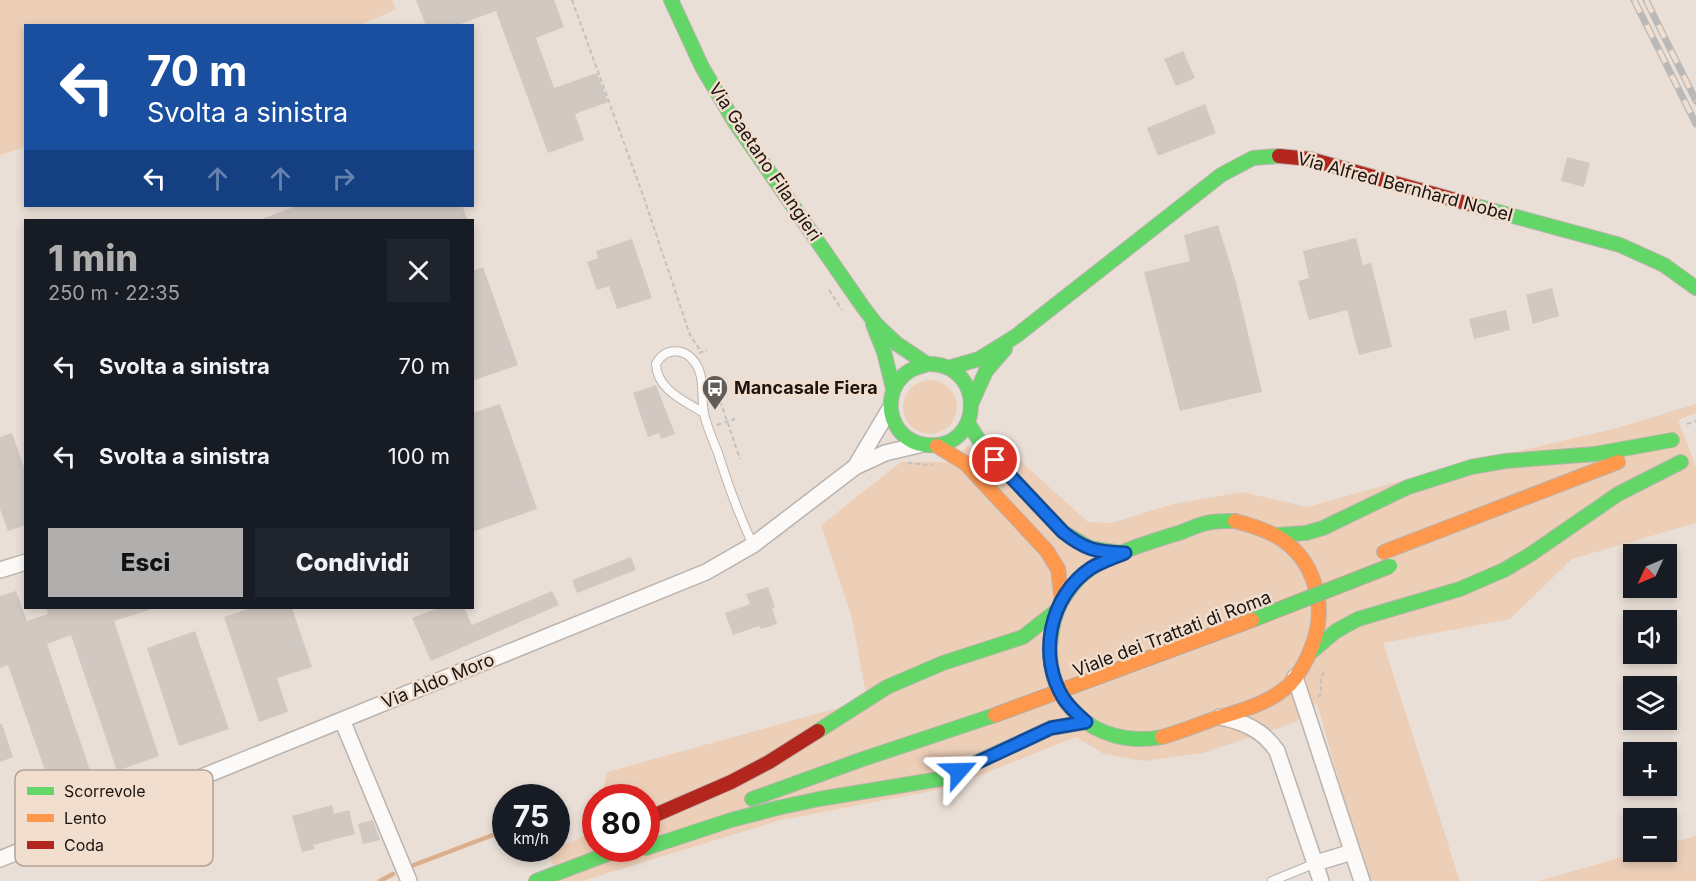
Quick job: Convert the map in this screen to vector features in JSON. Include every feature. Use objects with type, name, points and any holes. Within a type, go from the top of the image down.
[{"type":"main road","name":"Via Gaetano Filangieri","points":[[671,0],[724,107],[871,318],[905,350],[928,364]]},
{"type":"main road","name":"Via Alfred Bernhard Nobel","points":[[948,368],[979,359],[1016,336],[1221,175],[1245,161],[1271,155],[1310,159],[1438,196],[1620,244],[1664,265],[1696,288]]},
{"type":"main road","name":"Via Gaetano Filangieri","points":[[871,318],[884,352],[893,388]]},
{"type":"main road","name":"Via Alfred Bernhard Nobel","points":[[972,402],[986,371],[1016,336]]},
{"type":"main road","points":[[928,364],[948,368],[964,382],[969,391],[972,402],[968,423],[955,438],[937,446],[919,445],[895,426],[889,410],[893,388],[911,369],[928,364]]},
{"type":"main road","points":[[968,423],[984,448],[1063,532],[1079,544],[1096,551],[1125,553]]},
{"type":"main road","points":[[1275,535],[1323,528],[1408,488],[1471,467],[1506,461],[1595,454],[1680,434]]},
{"type":"main road","points":[[1379,554],[1645,452],[1680,434]]},
{"type":"main road","points":[[660,813],[722,786],[762,765],[887,687],[943,663],[1023,637],[1059,606],[1081,576],[1091,568],[1125,553],[1211,522],[1245,523],[1275,535],[1301,556],[1310,569],[1317,588],[1321,617],[1319,630],[1309,654],[1295,677],[1274,696],[1168,736],[1135,741],[1112,736],[1086,722],[1065,700],[1057,685],[1049,656],[1050,636],[1059,606],[1061,582],[1058,569],[1047,551],[965,463],[937,446]]},
{"type":"main road","points":[[1309,654],[1336,631],[1359,619],[1460,589],[1504,570],[1618,494],[1687,460],[1619,479]]},
{"type":"main road","name":"Viale dei Trattati di Roma","points":[[660,834],[993,709],[1257,618],[1395,564]]},
{"type":"main road","points":[[1296,587],[1329,574]]},
{"type":"main road","name":"Viale dei Trattati di Roma","points":[[735,797],[857,750],[993,709],[1142,646]]},
{"type":"main road","points":[[660,843],[777,808],[940,779],[1051,728],[1086,722]]},
{"type":"main road","points":[[660,826],[713,805]]},
{"type":"main road","points":[[522,881],[582,857]]},
{"type":"main road","points":[[536,881],[582,858]]},
{"type":"street","name":"Via Aldo Moro","points":[[855,467],[889,410]]},
{"type":"street","name":"Via Aldo Moro","points":[[213,772],[706,572],[753,544],[855,467],[885,453],[919,445]]},
{"type":"street","points":[[0,570],[24,563]]},
{"type":"street","points":[[1295,677],[1362,881]]},
{"type":"street","points":[[1220,717],[1246,724],[1271,742],[1277,751],[1321,881]]},
{"type":"street","points":[[342,720],[408,881]]},
{"type":"street","points":[[1316,863],[1352,852]]},
{"type":"street","name":"Via Aldo Moro","points":[[0,859],[15,853]]},
{"type":"lane","points":[[704,413],[660,382],[656,364],[665,353],[671,351],[686,353],[697,366],[702,383],[704,413],[739,516],[753,544]]},
{"type":"lane","points":[[1272,881],[1316,863]]},
{"type":"path","points":[[572,0],[644,198],[690,335],[704,358]]},
{"type":"path","points":[[711,373],[740,459]]},
{"type":"path","points":[[709,427],[735,419]]},
{"type":"path","points":[[1680,434],[1696,421]]},
{"type":"path","points":[[905,463],[937,465]]},
{"type":"shaded area","points":[[0,0],[392,0],[396,10],[361,24],[24,24],[24,147],[0,155]]},
{"type":"shaded area","points":[[930,380],[940,382],[949,388],[955,397],[957,407],[955,417],[949,426],[940,432],[930,434],[920,432],[911,426],[905,417],[903,407],[905,397],[911,388],[920,382]]},
{"type":"shaded area","points":[[1696,404],[1696,413],[1678,420],[1696,467],[1696,523],[1572,559],[1510,619],[1383,643],[1460,881],[1367,881],[1317,703],[1296,722],[1203,753],[1144,761],[1104,754],[1076,737],[948,788],[781,820],[660,857],[660,784],[604,784],[607,772],[867,700],[851,614],[821,525],[901,462],[946,462],[968,445],[991,471],[1022,491],[1015,456],[1088,522],[1111,523],[1173,504],[1242,492],[1307,507],[1462,464],[1613,429]]},
{"type":"shaded area","points":[[1696,836],[1696,881],[1539,881],[1623,857],[1623,862],[1677,862],[1677,841]]},
{"type":"shaded area","points":[[582,837],[582,862],[644,862],[582,881],[558,881],[552,862],[570,862],[570,842]]},
{"type":"building","points":[[416,0],[554,0],[564,27],[536,38],[554,88],[597,73],[608,102],[575,114],[584,140],[548,153],[496,11],[460,24],[425,24]]},
{"type":"building","points":[[1183,51],[1195,78],[1176,86],[1164,59]]},
{"type":"building","points":[[1205,104],[1216,133],[1158,156],[1147,128]]},
{"type":"building","points":[[1567,157],[1590,163],[1584,187],[1561,181]]},
{"type":"building","points":[[293,207],[462,207],[468,219],[262,219]]},
{"type":"building","points":[[1218,225],[1235,279],[1262,392],[1180,411],[1144,272],[1190,261],[1184,235]]},
{"type":"building","points":[[1356,238],[1363,265],[1371,263],[1392,347],[1359,355],[1347,310],[1309,320],[1298,281],[1309,278],[1303,251]]},
{"type":"building","points":[[632,239],[652,298],[617,309],[609,286],[597,290],[587,262],[598,258],[596,251]]},
{"type":"building","points":[[483,267],[518,365],[474,380],[474,270]]},
{"type":"building","points":[[1552,288],[1559,316],[1533,324],[1526,295]]},
{"type":"building","points":[[1506,310],[1510,330],[1474,339],[1469,319]]},
{"type":"building","points":[[656,385],[675,434],[661,439],[659,433],[648,437],[633,393]]},
{"type":"building","points":[[500,404],[537,509],[474,531],[474,412]]},
{"type":"building","points":[[12,433],[24,467],[24,526],[8,531],[0,509],[0,437]]},
{"type":"building","points":[[631,557],[636,570],[577,593],[572,580]]},
{"type":"building","points":[[768,587],[775,607],[772,608],[777,624],[761,629],[759,626],[733,635],[725,613],[750,604],[746,594]]},
{"type":"building","points":[[16,591],[27,621],[48,614],[46,609],[149,609],[114,621],[159,756],[117,770],[71,635],[47,644],[90,770],[45,770],[8,665],[0,668],[0,596]]},
{"type":"building","points":[[552,591],[559,605],[431,661],[412,618],[435,609],[464,609],[472,625]]},
{"type":"building","points":[[248,609],[292,609],[312,667],[277,678],[288,712],[259,722],[224,617]]},
{"type":"building","points":[[195,631],[229,729],[179,746],[147,648]]},
{"type":"building","points":[[0,724],[2,724],[13,757],[0,762]]},
{"type":"building","points":[[332,805],[334,814],[349,810],[355,834],[313,845],[315,849],[302,852],[292,816]]},
{"type":"building","points":[[373,820],[380,840],[363,844],[358,824]]},
{"type":"waterway","points":[[414,865],[492,835]]},
{"type":"waterway","points":[[380,881],[393,874]]},
{"type":"railway","points":[[1634,0],[1696,124]]},
{"type":"railway","points":[[1646,0],[1696,101]]},
{"type":"traffic: fast","points":[[671,0],[702,67],[734,121],[876,324],[897,344],[927,364],[930,364],[949,368],[961,378],[969,392],[971,407],[968,422],[959,435],[946,443],[927,445],[911,440],[899,430],[892,414],[892,397],[898,382],[911,370],[915,368],[926,365],[928,364]]},
{"type":"traffic: fast","points":[[948,368],[979,359],[1016,336],[1221,175],[1253,158],[1279,156]]},
{"type":"traffic: fast","points":[[1469,204],[1620,245],[1664,265],[1696,288]]},
{"type":"traffic: fast","points":[[873,324],[884,352],[893,388]]},
{"type":"traffic: fast","points":[[972,402],[986,371],[1005,349]]},
{"type":"traffic: fast","points":[[968,423],[984,448],[1063,532],[1090,548],[1121,553]]},
{"type":"traffic: fast","points":[[1276,535],[1306,533],[1323,528],[1408,487],[1471,467],[1506,461],[1595,454],[1672,440]]},
{"type":"traffic: fast","points":[[1309,654],[1336,631],[1358,619],[1460,589],[1504,570],[1618,494],[1681,462]]},
{"type":"traffic: fast","points":[[1162,737],[1138,739],[1115,736],[1094,727],[1077,715],[1063,698],[1054,678],[1050,656],[1052,631],[1059,606],[1075,582],[1103,561],[1200,525],[1235,521]]},
{"type":"traffic: fast","points":[[1252,620],[1390,566]]},
{"type":"traffic: fast","points":[[818,731],[887,687],[943,663],[1023,637],[1056,611]]},
{"type":"traffic: fast","points":[[752,799],[995,715]]},
{"type":"traffic: fast","points":[[660,843],[731,820],[777,808],[940,779],[1051,728],[1086,722]]},
{"type":"traffic: fast","points":[[536,881],[586,862]]},
{"type":"traffic: slow","points":[[937,446],[965,463],[1047,551],[1058,569],[1062,601]]},
{"type":"traffic: slow","points":[[1384,552],[1618,462]]},
{"type":"traffic: slow","points":[[1162,737],[1243,710],[1281,692],[1297,676],[1312,646],[1319,616],[1318,600],[1315,585],[1301,558],[1291,546],[1278,537],[1262,529],[1235,521]]},
{"type":"traffic: slow","points":[[995,715],[1252,620]]},
{"type":"traffic: jam","points":[[1279,156],[1310,159],[1469,204]]},
{"type":"traffic: jam","points":[[660,813],[731,782],[769,762],[818,731]]},
{"type":"place","name":"Mancasale Fiera","points":[[715,411]]},
{"type":"route","points":[[959,771],[1051,728],[1086,722],[1065,700],[1057,685],[1049,656],[1051,628],[1062,600],[1081,576],[1091,568],[1125,553],[1096,551],[1074,541],[995,460]]}]
